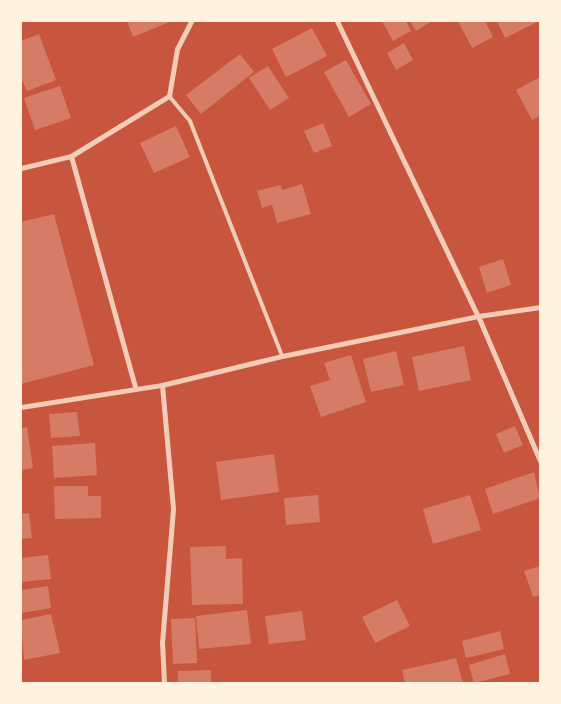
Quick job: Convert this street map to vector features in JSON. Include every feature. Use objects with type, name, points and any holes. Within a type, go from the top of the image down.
[{"type":"street","points":[[21,168],[71,156],[169,96],[177,49],[191,21]]},
{"type":"street","points":[[337,21],[478,316],[540,460]]},
{"type":"street","points":[[71,156],[135,388]]},
{"type":"street","points":[[21,407],[162,385],[282,356],[478,316],[540,307]]},
{"type":"street","points":[[162,385],[173,509],[162,642],[164,683]]},
{"type":"lane","points":[[169,96],[190,121],[282,356]]},
{"type":"building","points":[[127,21],[172,21],[133,37]]},
{"type":"building","points":[[382,21],[406,21],[411,31],[393,41]]},
{"type":"building","points":[[410,21],[432,21],[416,31]]},
{"type":"building","points":[[458,21],[485,21],[493,37],[472,48]]},
{"type":"building","points":[[497,21],[539,21],[505,38]]},
{"type":"building","points":[[312,28],[327,56],[286,77],[272,49]]},
{"type":"building","points":[[39,34],[56,80],[27,91],[21,78],[21,41]]},
{"type":"building","points":[[404,43],[413,60],[396,70],[387,53]]},
{"type":"building","points":[[240,54],[254,72],[201,114],[186,95]]},
{"type":"building","points":[[346,60],[371,104],[349,117],[324,72]]},
{"type":"building","points":[[268,66],[289,98],[270,110],[249,78]]},
{"type":"building","points":[[540,77],[540,116],[532,120],[516,90]]},
{"type":"building","points":[[60,86],[71,118],[35,130],[24,98]]},
{"type":"building","points":[[323,123],[332,146],[314,153],[304,131]]},
{"type":"building","points":[[176,126],[190,157],[154,173],[140,143]]},
{"type":"building","points":[[302,184],[311,214],[277,223],[272,205],[262,208],[257,191],[281,185],[282,190]]},
{"type":"building","points":[[54,214],[94,365],[21,384],[21,222]]},
{"type":"building","points":[[503,259],[511,285],[487,293],[479,267]]},
{"type":"building","points":[[464,346],[471,380],[419,391],[412,357]]},
{"type":"building","points":[[396,351],[404,385],[371,392],[363,359]]},
{"type":"building","points":[[351,355],[366,402],[321,417],[310,386],[330,380],[324,363]]},
{"type":"building","points":[[77,412],[80,436],[51,438],[49,414]]},
{"type":"building","points":[[515,426],[523,445],[504,453],[496,434]]},
{"type":"building","points":[[27,427],[33,468],[21,470],[21,428]]},
{"type":"building","points":[[95,443],[97,475],[54,478],[52,446]]},
{"type":"building","points":[[274,454],[279,492],[221,500],[216,462]]},
{"type":"building","points":[[534,472],[540,498],[493,514],[485,489]]},
{"type":"building","points":[[54,486],[88,486],[88,496],[101,496],[101,518],[55,519]]},
{"type":"building","points":[[318,495],[320,522],[286,525],[284,498]]},
{"type":"building","points":[[470,495],[481,530],[433,544],[423,509]]},
{"type":"building","points":[[29,513],[32,538],[21,539],[21,514]]},
{"type":"building","points":[[226,546],[226,559],[242,558],[243,604],[192,605],[190,547]]},
{"type":"building","points":[[48,555],[51,579],[21,582],[21,558]]},
{"type":"building","points":[[540,566],[540,595],[533,597],[524,571]]},
{"type":"building","points":[[48,586],[51,608],[21,613],[21,590]]},
{"type":"building","points":[[397,600],[410,626],[375,643],[362,617]]},
{"type":"building","points":[[247,610],[251,644],[199,649],[196,616]]},
{"type":"building","points":[[302,611],[306,640],[269,644],[265,616]]},
{"type":"building","points":[[51,614],[60,653],[24,660],[21,620]]},
{"type":"building","points":[[195,618],[197,663],[173,664],[171,619]]},
{"type":"building","points":[[500,631],[504,649],[466,658],[462,641]]},
{"type":"building","points":[[505,654],[510,674],[474,683],[469,665]]},
{"type":"building","points":[[456,658],[463,683],[405,683],[402,670]]},
{"type":"building","points":[[211,670],[211,683],[178,683],[178,671]]}]
